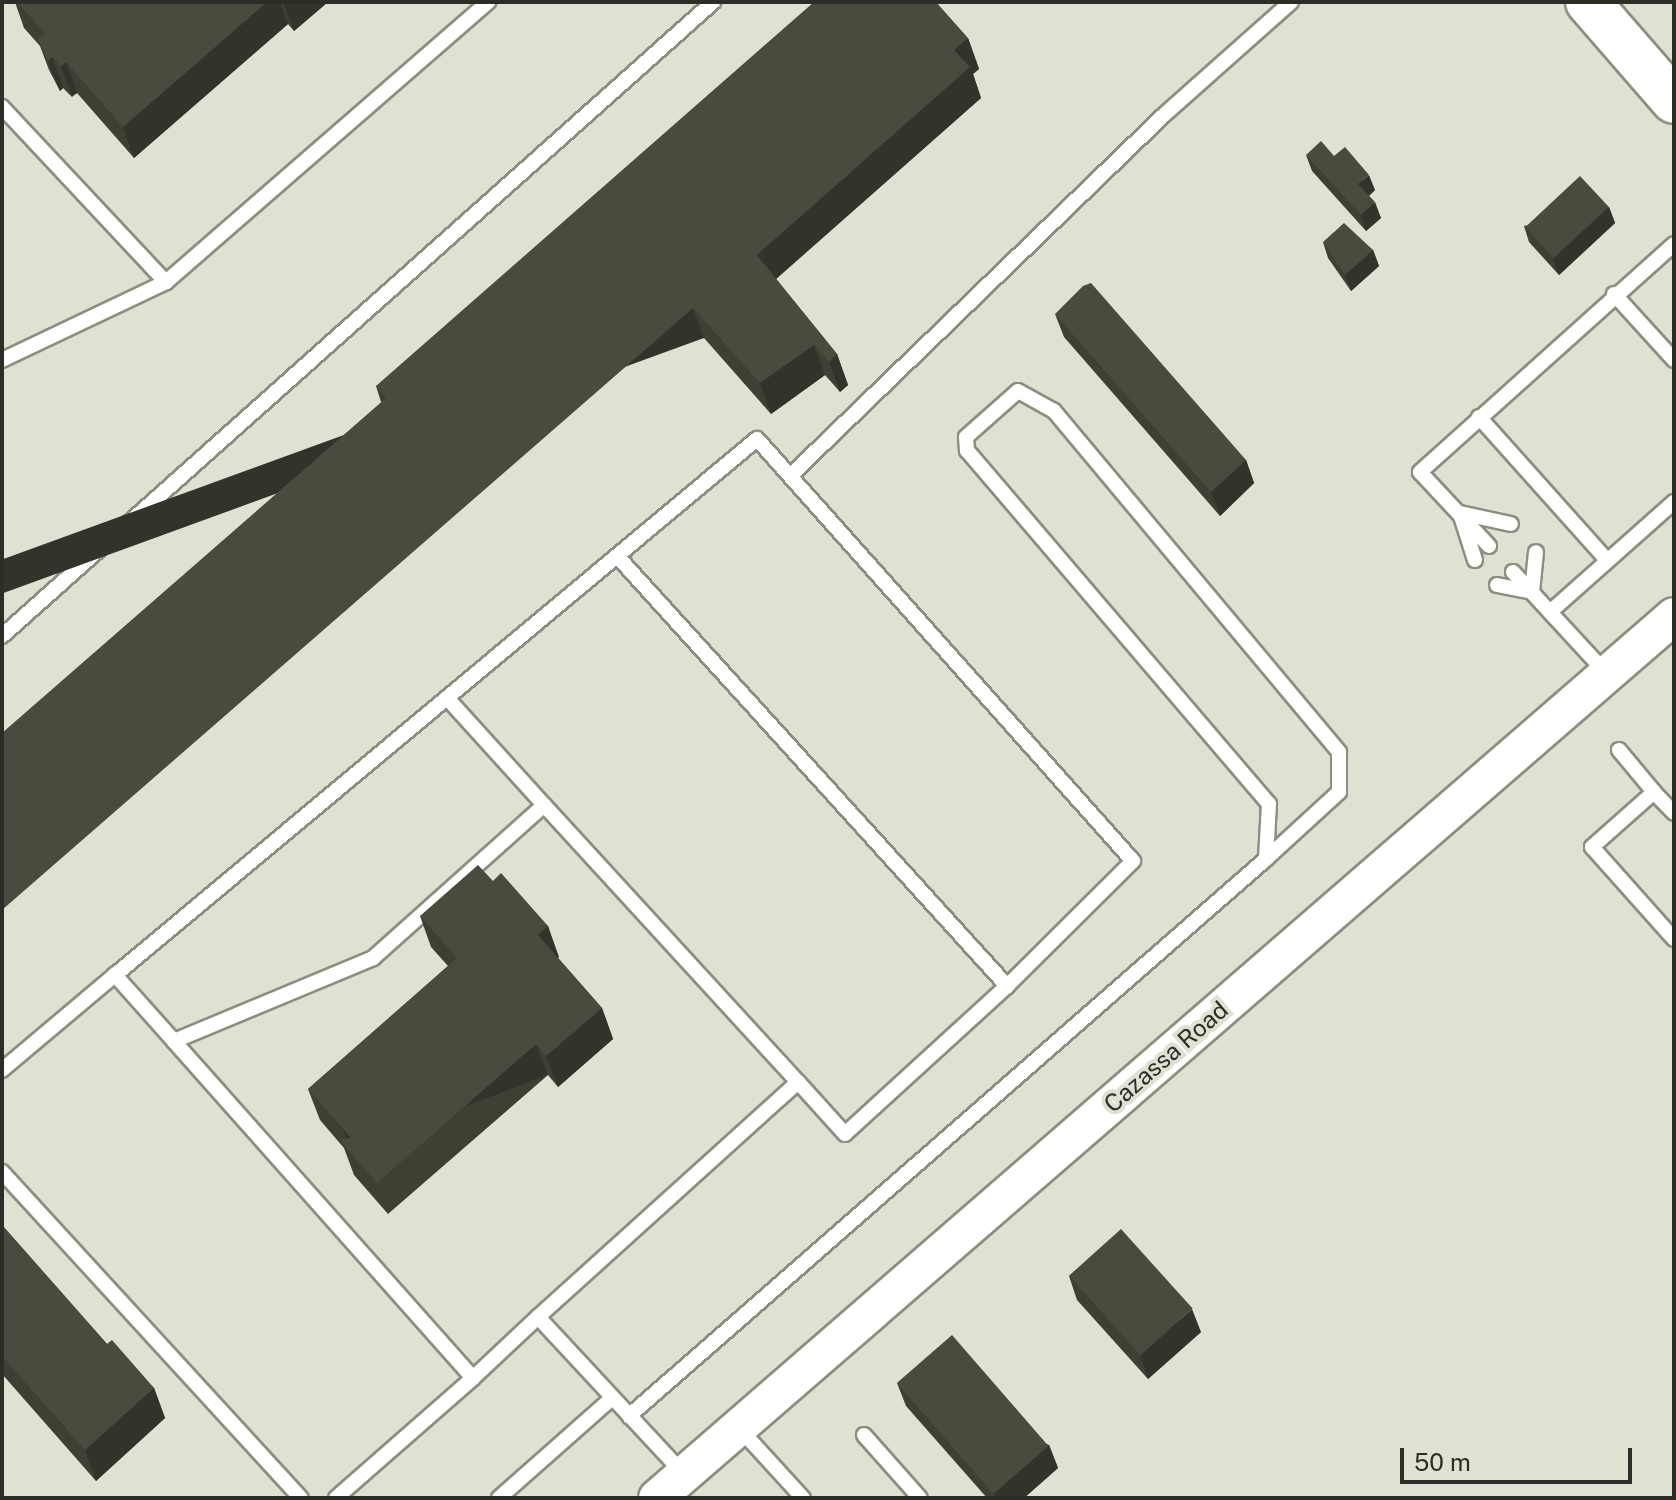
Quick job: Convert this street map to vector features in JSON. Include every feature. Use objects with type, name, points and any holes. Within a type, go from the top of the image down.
[{"type":"main road","points":[[1588,2],[1674,101]]},
{"type":"street","name":"Cazassa Road","points":[[657,1498],[1674,616]]},
{"type":"lane","points":[[2,360],[166,282],[488,2]]},
{"type":"lane","points":[[2,636],[713,2]]},
{"type":"lane","points":[[790,476],[1166,113],[1291,2]]},
{"type":"lane","points":[[2,107],[166,282]]},
{"type":"lane","points":[[1489,546],[1420,472],[1614,294],[1671,252]]},
{"type":"lane","points":[[1614,294],[1674,360]]},
{"type":"lane","points":[[1648,331],[1660,320]]},
{"type":"lane","points":[[629,1416],[1266,859],[1339,792],[1339,752],[1054,411],[1018,391],[966,437],[967,451],[1269,804],[1266,859]]},
{"type":"lane","points":[[1479,417],[1607,560]]},
{"type":"lane","points":[[2,1070],[115,975],[757,439],[1133,861],[1007,986],[845,1134],[447,698]]},
{"type":"lane","points":[[1550,612],[1674,502]]},
{"type":"lane","points":[[1460,513],[1511,524]]},
{"type":"lane","points":[[1460,513],[1475,560]]},
{"type":"lane","points":[[1532,592],[1536,552]]},
{"type":"lane","points":[[617,556],[1007,986]]},
{"type":"lane","points":[[1513,572],[1607,674]]},
{"type":"lane","points":[[1497,585],[1532,592]]},
{"type":"lane","points":[[1619,750],[1674,813]]},
{"type":"lane","points":[[1654,792],[1592,847],[1674,939]]},
{"type":"lane","points":[[174,1041],[373,958],[544,805]]},
{"type":"lane","points":[[115,975],[473,1378]]},
{"type":"lane","points":[[336,1498],[473,1378],[798,1082]]},
{"type":"lane","points":[[2,1172],[301,1498]]},
{"type":"lane","points":[[538,1317],[684,1475]]},
{"type":"lane","points":[[499,1498],[612,1398]]},
{"type":"lane","points":[[739,1427],[803,1498]]},
{"type":"lane","points":[[864,1435],[920,1498]]},
{"type":"building","points":[[17,2],[267,2],[123,127],[66,62],[61,66],[52,57],[48,61],[38,39],[45,33]]},
{"type":"building","points":[[814,2],[936,2],[968,38],[954,50],[970,67],[757,255],[837,354],[829,362],[814,345],[760,383],[693,308],[2,910],[2,733],[386,398],[376,386]]},
{"type":"building","points":[[1321,141],[1334,156],[1345,147],[1369,175],[1358,184],[1375,202],[1361,215],[1306,155]]},
{"type":"building","points":[[1580,176],[1609,207],[1554,258],[1525,227]]},
{"type":"building","points":[[1344,223],[1373,250],[1345,275],[1323,242]]},
{"type":"building","points":[[1091,283],[1246,460],[1211,492],[1055,314],[1083,286]]},
{"type":"building","points":[[478,865],[493,881],[501,873],[548,926],[538,935],[602,1008],[546,1056],[536,1044],[377,1183],[341,1139],[351,1138],[308,1089],[457,958],[420,916]]},
{"type":"building","points":[[2,1225],[107,1344],[112,1340],[154,1388],[85,1450],[2,1356]]},
{"type":"building","points":[[1121,1229],[1193,1309],[1141,1355],[1069,1276]]},
{"type":"building","points":[[952,1335],[1048,1446],[993,1494],[897,1383]]}]
